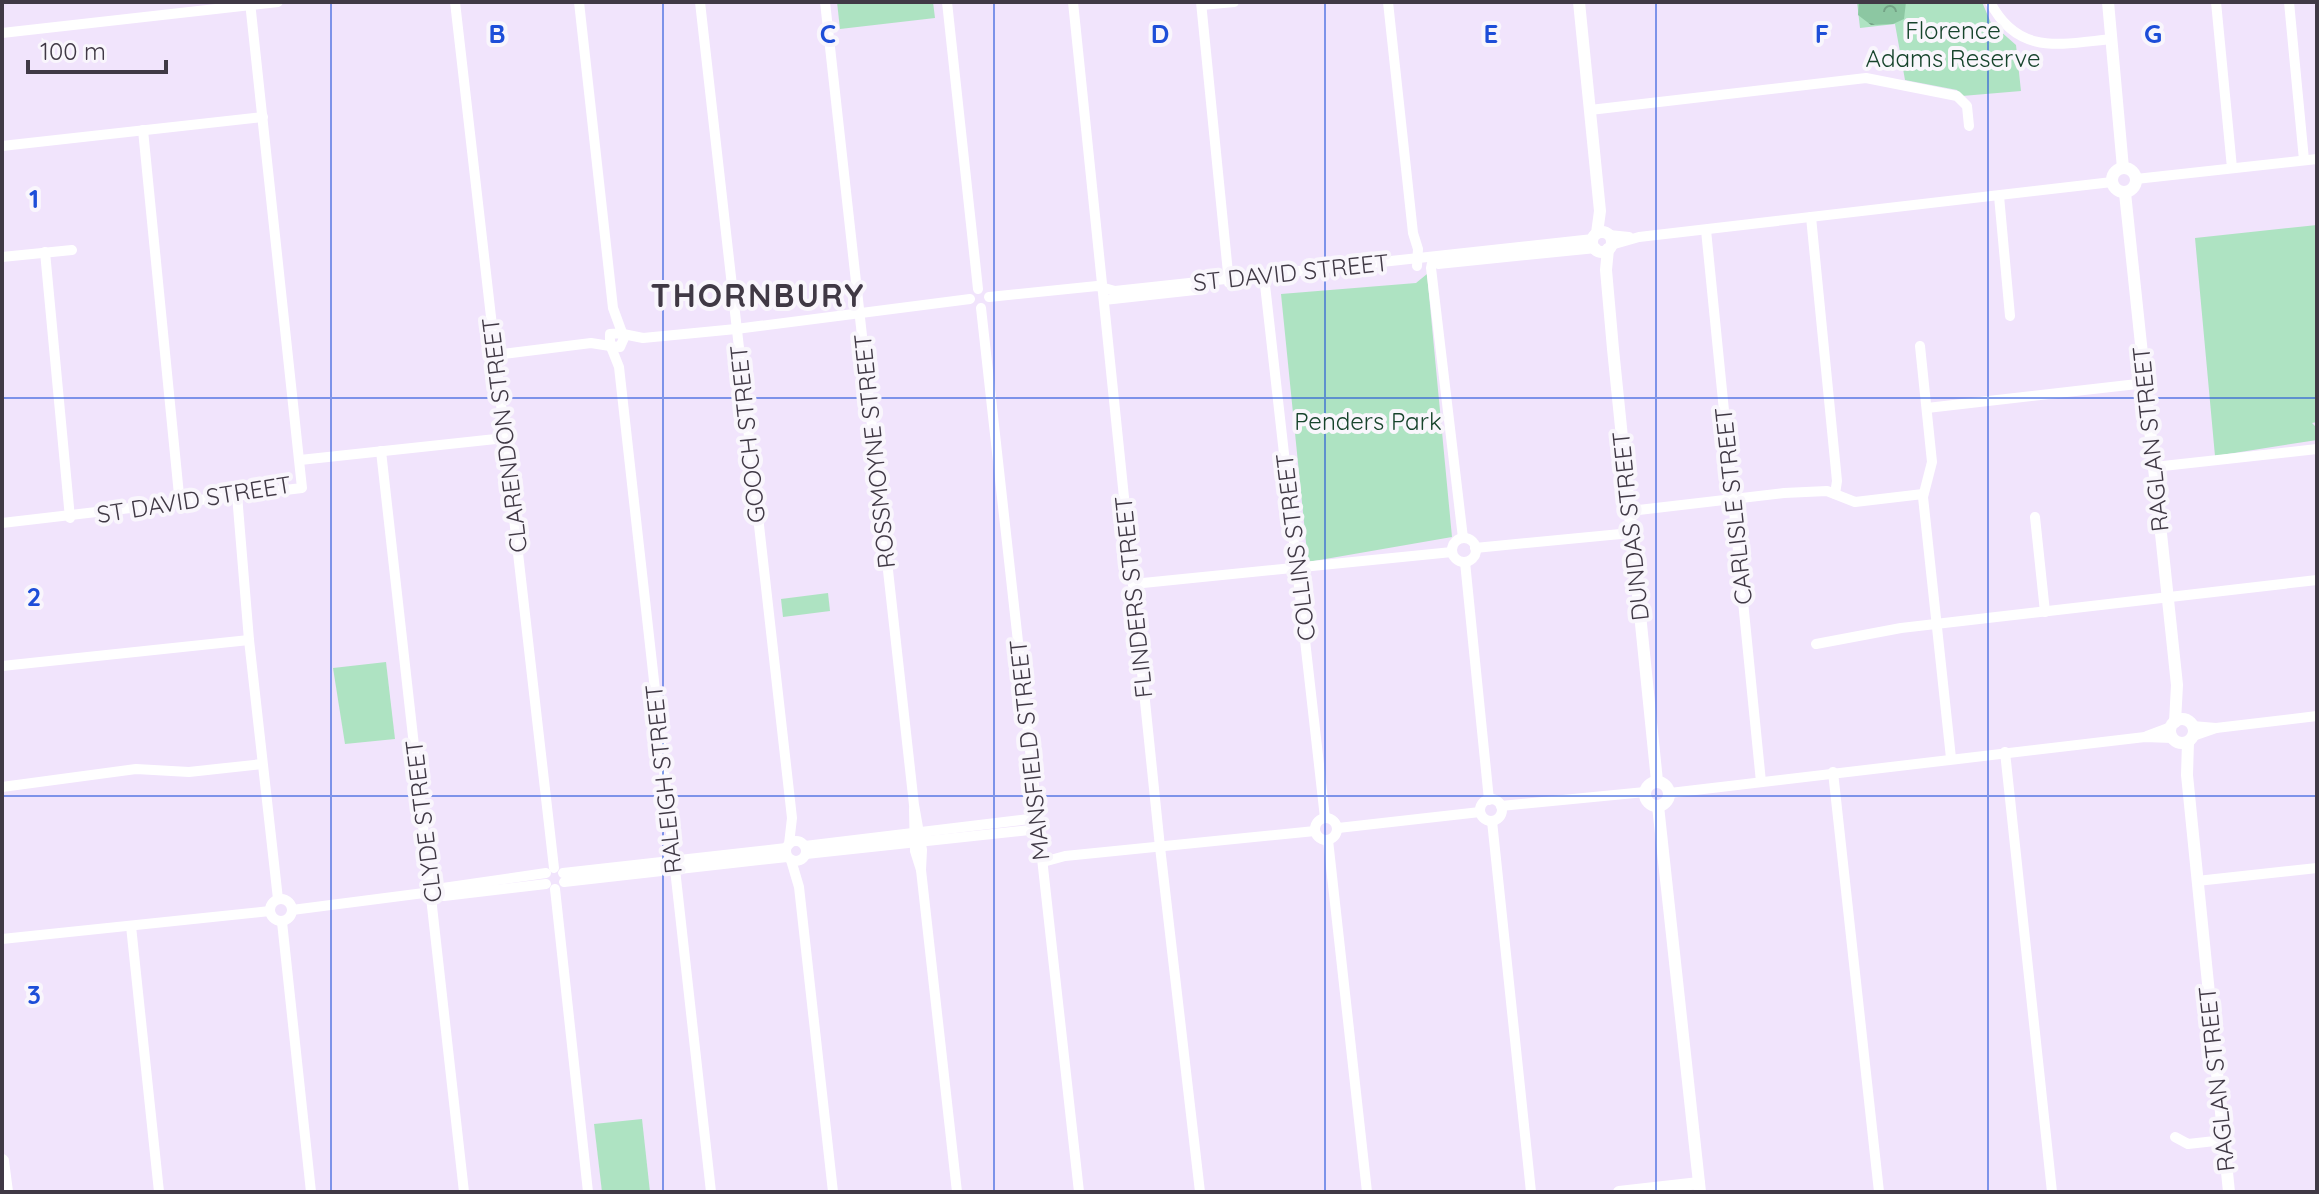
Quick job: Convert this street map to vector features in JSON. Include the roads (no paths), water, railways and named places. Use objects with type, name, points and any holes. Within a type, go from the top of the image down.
[{"type":"main road","points":[[2,1161],[6,1192]]},
{"type":"street","points":[[2,33],[278,2]]},
{"type":"street","name":"CLARENDON STREET","points":[[455,2],[588,1192]]},
{"type":"street","name":"RALEIGH STREET","points":[[579,2],[711,1192]]},
{"type":"street","name":"GOOCH STREET","points":[[700,2],[792,818],[788,852],[799,887],[833,1192]]},
{"type":"street","name":"ROSSMOYNE STREET","points":[[825,2],[957,1192]]},
{"type":"street","points":[[495,355],[970,299],[978,289],[947,2]]},
{"type":"street","name":"FLINDERS STREET","points":[[1073,2],[1160,847],[1200,1192]]},
{"type":"street","points":[[1229,283],[1202,4],[1234,2]]},
{"type":"street","points":[[1388,2],[1416,262]]},
{"type":"street","name":"DUNDAS STREET","points":[[1579,2],[1657,781]]},
{"type":"street","points":[[1990,2],[2009,31],[2040,44],[2112,39]]},
{"type":"street","points":[[2108,2],[2123,168]]},
{"type":"street","points":[[2216,2],[2232,168]]},
{"type":"street","points":[[2289,2],[2304,160]]},
{"type":"street","points":[[251,3],[300,460]]},
{"type":"street","points":[[1590,110],[1866,78],[1957,96],[1967,106],[1969,126]]},
{"type":"street","points":[[2,146],[263,117]]},
{"type":"street","points":[[143,130],[180,505]]},
{"type":"street","points":[[2136,179],[2317,159]]},
{"type":"street","points":[[2123,168],[2132,171],[2136,179],[2133,188],[2125,193],[2116,190],[2112,182],[2114,173],[2123,168]]},
{"type":"street","name":"ST DAVID STREET","points":[[989,297],[1104,294],[1229,283],[2112,182]]},
{"type":"street","name":"RAGLAN STREET","points":[[2125,193],[2229,1192]]},
{"type":"street","points":[[1999,196],[2010,316]]},
{"type":"street","points":[[1811,217],[1837,481],[1835,494]]},
{"type":"street","name":"CARLISLE STREET","points":[[1706,230],[1761,782]]},
{"type":"street","points":[[2,257],[72,250]]},
{"type":"street","points":[[45,252],[70,518]]},
{"type":"street","points":[[1433,262],[1463,538]]},
{"type":"street","name":"COLLINS STREET","points":[[1264,279],[1325,818]]},
{"type":"street","points":[[970,299],[973,305],[981,308],[989,297],[978,289]]},
{"type":"street","name":"MANSFIELD STREET","points":[[981,308],[1079,1192]]},
{"type":"street","points":[[1920,346],[1932,468],[1923,494],[1951,758]]},
{"type":"street","points":[[1927,408],[2146,383]]},
{"type":"street","name":"ST DAVID STREET","points":[[2,523],[70,518],[302,488],[300,460],[505,438]]},
{"type":"street","points":[[2154,467],[2317,449]]},
{"type":"street","name":"CLYDE STREET","points":[[381,451],[464,1192]]},
{"type":"street","points":[[1630,511],[1823,491],[1855,502],[1923,494]]},
{"type":"street","points":[[237,495],[249,640],[278,899],[270,911],[272,918],[282,922]]},
{"type":"street","points":[[2035,517],[2045,612]]},
{"type":"street","points":[[1475,548],[1631,533]]},
{"type":"street","points":[[1463,538],[1471,541],[1475,548],[1474,556],[1465,562],[1457,560],[1452,552],[1454,544],[1463,538]]},
{"type":"street","points":[[1133,584],[1452,552]]},
{"type":"street","points":[[1338,828],[1480,812],[1489,800],[1465,562]]},
{"type":"street","points":[[1816,644],[1937,624],[2317,580]]},
{"type":"street","points":[[2,666],[249,640]]},
{"type":"street","points":[[1670,793],[2317,716]]},
{"type":"street","points":[[2005,752],[2052,1192]]},
{"type":"street","points":[[2,787],[136,769],[189,772],[262,764]]},
{"type":"street","points":[[1833,772],[1879,1192]]},
{"type":"street","points":[[1657,781],[1667,786],[1670,793],[1665,803],[1658,806],[1648,802],[1645,792],[1650,783],[1657,781]]},
{"type":"street","points":[[1489,800],[1501,806],[1645,792]]},
{"type":"street","points":[[1480,812],[1483,818],[1492,821],[1501,816],[1501,806]]},
{"type":"street","points":[[1619,1192],[1700,1188],[1658,806]]},
{"type":"street","name":"GOOCH STREET","points":[[792,818],[804,850],[799,887]]},
{"type":"street","points":[[1315,831],[1318,821],[1325,818],[1335,821],[1338,828],[1336,834],[1328,840]]},
{"type":"street","points":[[1492,821],[1531,1192]]},
{"type":"street","points":[[292,910],[1039,824]]},
{"type":"street","points":[[1042,858],[1315,831]]},
{"type":"street","points":[[1315,831],[1319,837],[1328,840]]},
{"type":"street","points":[[1328,840],[1367,1192]]},
{"type":"street","points":[[788,852],[804,850]]},
{"type":"street","points":[[2197,881],[2317,868]]},
{"type":"street","points":[[278,899],[288,901],[292,910],[291,917],[282,922]]},
{"type":"street","points":[[2,939],[270,911]]},
{"type":"street","points":[[282,922],[311,1192]]},
{"type":"street","points":[[131,926],[159,1192]]},
{"type":"street","points":[[2175,1137],[2188,1144],[2224,1140]]},
{"type":"district","name":"THORNBURY","points":[[758,296]]},
{"type":"park label","name":"Florence Adams Reserve","points":[[1953,45]]},
{"type":"park label","name":"Penders Park","points":[[1368,422]]}]
